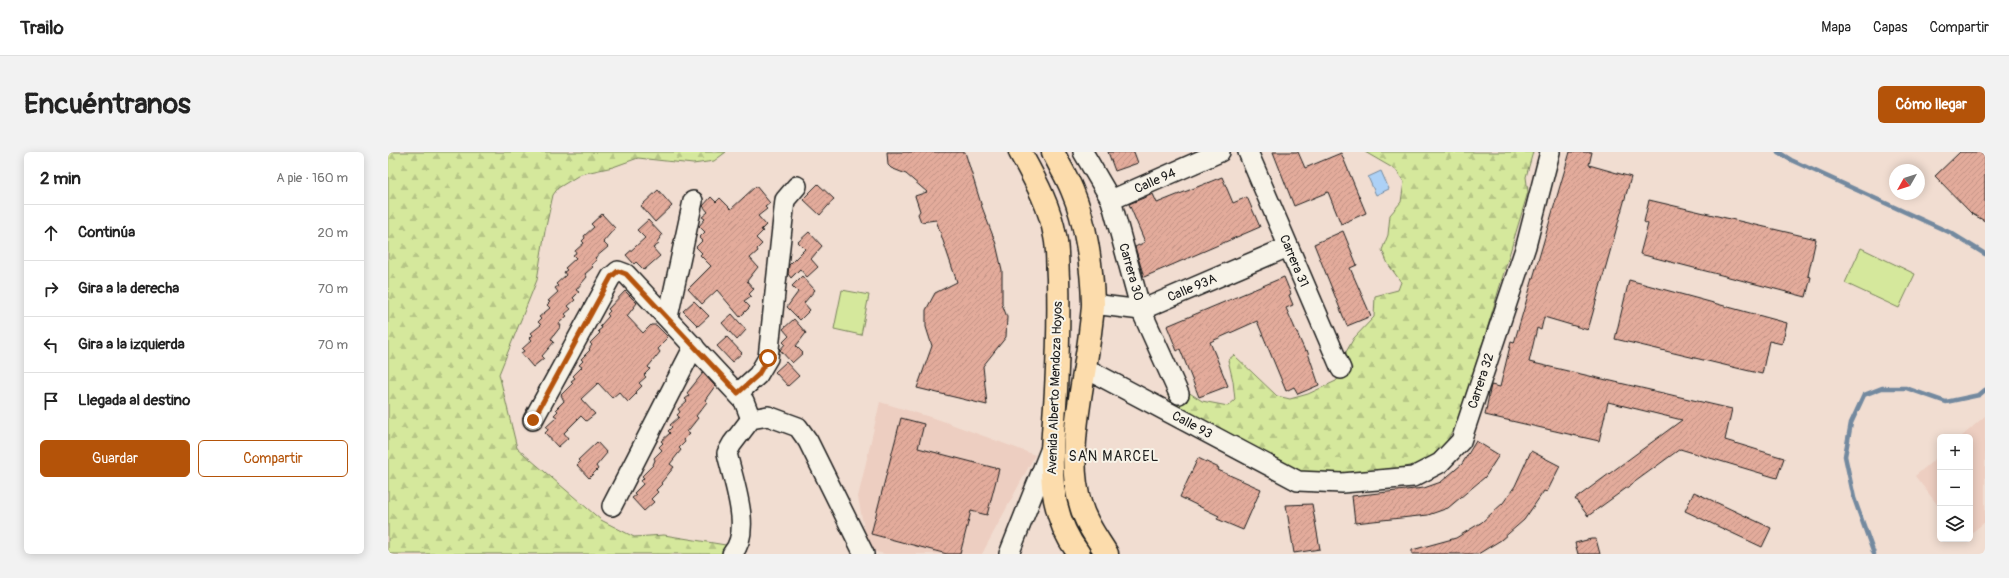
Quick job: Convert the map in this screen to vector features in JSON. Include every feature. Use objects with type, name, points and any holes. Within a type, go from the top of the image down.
[{"type":"main road","name":"Avenida Alberto Mendoza Hoyos","points":[[1020,152],[1045,201],[1055,235],[1058,295],[1058,366],[1050,473],[1044,494],[1064,525],[1079,554]]},
{"type":"main road","name":"Avenida Alberto Mendoza Hoyos","points":[[1053,152],[1072,191],[1083,226],[1089,255],[1093,304],[1075,440],[1074,472],[1081,507],[1093,532],[1107,554]]},
{"type":"street","name":"Carrera 30","points":[[1083,152],[1111,200],[1141,310],[1179,394]]},
{"type":"street","name":"Calle 94","points":[[1111,200],[1220,152]]},
{"type":"street","name":"Carrera 31","points":[[1248,152],[1341,369]]},
{"type":"street","name":"Carrera 32","points":[[1298,481],[1342,483],[1413,477],[1440,462],[1460,441],[1526,246],[1550,152]]},
{"type":"street","points":[[738,393],[758,375],[768,358],[785,200],[797,186]]},
{"type":"street","points":[[668,317],[693,201]]},
{"type":"street","name":"Calle 93A","points":[[1141,310],[1288,247]]},
{"type":"street","points":[[533,420],[611,277],[618,271],[626,274],[738,393],[744,401],[751,420]]},
{"type":"street","points":[[1093,304],[1141,310]]},
{"type":"street","points":[[612,506],[694,346]]},
{"type":"street","name":"Calle 93","points":[[1085,368],[1298,481]]},
{"type":"street","points":[[732,554],[738,547],[743,521],[727,453],[732,444],[751,420],[768,416],[798,427],[808,440],[864,554]]},
{"type":"street","points":[[1009,554],[1044,494]]},
{"type":"shaded area","points":[[880,402],[940,420],[1035,455],[982,554],[885,554],[868,550],[858,497]]},
{"type":"shaded area","points":[[1985,416],[1985,522],[1973,532],[1973,434],[1964,434]]},
{"type":"shaded area","points":[[1937,458],[1937,504],[1915,476]]},
{"type":"green space","points":[[388,152],[726,152],[714,161],[693,164],[638,158],[613,167],[581,174],[558,188],[553,195],[545,231],[537,280],[499,374],[517,448],[601,520],[634,537],[664,535],[738,547],[732,554],[388,554]]},
{"type":"green space","points":[[1365,152],[1533,152],[1526,177],[1528,192],[1462,413],[1447,441],[1426,462],[1393,470],[1341,473],[1295,471],[1180,414],[1167,395],[1183,397],[1185,390],[1202,401],[1228,406],[1235,400],[1233,381],[1228,360],[1234,355],[1277,396],[1290,399],[1308,394],[1336,381],[1346,368],[1346,352],[1354,338],[1374,317],[1375,296],[1398,290],[1401,282],[1388,264],[1382,250],[1388,235],[1390,215],[1401,202],[1404,182],[1396,170]]},
{"type":"green space","points":[[1861,248],[1915,274],[1899,308],[1845,283]]},
{"type":"green space","points":[[842,290],[869,295],[861,335],[834,329]]},
{"type":"water","points":[[1381,171],[1389,189],[1376,195],[1368,177]]},
{"type":"building","points":[[887,152],[965,152],[982,207],[996,244],[1002,270],[1002,304],[1007,317],[1006,337],[983,366],[987,405],[917,388],[932,346],[926,327],[926,310],[935,293],[957,282],[936,220],[921,222],[918,214],[920,211],[915,196],[927,192],[906,174],[891,168],[888,165]]},
{"type":"building","points":[[1108,152],[1134,152],[1138,163],[1115,171]]},
{"type":"building","points":[[1273,152],[1298,152],[1305,168],[1341,153],[1366,213],[1341,224],[1328,192],[1294,206]]},
{"type":"building","points":[[1570,152],[1592,152],[1589,165],[1631,177],[1588,330],[1544,317],[1541,330],[1537,328],[1529,362],[1732,409],[1725,440],[1784,458],[1777,478],[1680,449],[1588,516],[1575,499],[1682,420],[1608,402],[1599,441],[1485,415],[1491,385],[1500,387],[1511,342],[1514,343]]},
{"type":"building","points":[[1960,152],[1980,152],[1985,157],[1985,221],[1972,214],[1935,176]]},
{"type":"building","points":[[1222,177],[1233,203],[1247,197],[1260,227],[1144,277],[1135,247],[1145,242],[1129,204],[1153,194],[1157,203]]},
{"type":"building","points":[[818,184],[834,199],[820,215],[803,199]]},
{"type":"building","points":[[756,186],[770,203],[765,207],[767,209],[758,216],[766,225],[761,230],[763,231],[756,238],[762,244],[757,249],[758,251],[750,258],[758,267],[747,281],[754,289],[749,294],[751,296],[744,301],[750,307],[740,317],[717,290],[702,304],[688,289],[711,266],[700,255],[702,253],[696,247],[702,241],[699,238],[705,232],[699,226],[705,219],[702,217],[708,212],[703,206],[711,197],[716,202],[720,198],[731,209]]},
{"type":"building","points":[[658,190],[672,206],[655,222],[641,206]]},
{"type":"building","points":[[1649,200],[1816,239],[1808,276],[1811,277],[1806,297],[1640,254],[1648,224],[1644,222]]},
{"type":"building","points":[[602,214],[615,228],[603,242],[608,247],[595,258],[597,260],[591,265],[593,267],[585,274],[587,277],[576,290],[579,292],[573,298],[575,300],[568,306],[571,309],[565,314],[567,316],[559,323],[561,326],[551,339],[554,342],[542,356],[544,358],[533,367],[521,353],[524,351],[522,349],[532,340],[530,338],[533,335],[531,333],[541,325],[538,322],[541,319],[539,317],[550,308],[547,305],[550,302],[548,301],[558,292],[555,288],[558,286],[556,284],[566,275],[564,272],[567,270],[565,268],[576,258],[573,255],[576,253],[575,251],[584,243],[582,241],[585,238],[584,236],[594,227],[591,224]]},
{"type":"building","points":[[648,220],[662,235],[657,242],[659,244],[653,248],[660,256],[644,270],[636,262],[634,264],[626,255],[645,238],[637,230]]},
{"type":"building","points":[[1343,231],[1357,265],[1350,268],[1371,316],[1347,326],[1314,244]]},
{"type":"building","points":[[809,232],[822,246],[811,259],[818,267],[807,277],[800,269],[791,278],[788,274],[789,265],[805,249],[798,242]]},
{"type":"building","points":[[802,276],[815,290],[804,303],[810,310],[800,320],[787,307],[798,292],[792,286]]},
{"type":"building","points":[[1284,277],[1291,294],[1289,295],[1293,305],[1286,308],[1305,351],[1307,350],[1319,385],[1298,394],[1294,387],[1286,391],[1257,321],[1210,342],[1228,386],[1199,397],[1180,349],[1177,351],[1167,326]]},
{"type":"building","points":[[1629,280],[1787,323],[1782,344],[1769,341],[1762,374],[1615,339]]},
{"type":"building","points":[[625,291],[637,303],[627,316],[643,333],[651,325],[656,325],[668,337],[658,349],[660,352],[648,367],[650,369],[644,375],[646,377],[639,383],[642,386],[628,402],[619,392],[612,398],[598,383],[581,399],[595,414],[586,421],[581,416],[564,433],[568,438],[558,447],[545,433],[548,430],[546,427],[557,417],[554,415],[558,411],[556,409],[564,401],[561,395],[573,383],[571,381],[575,378],[573,376],[582,367],[579,365],[583,361],[581,359],[590,350],[589,349],[592,345],[590,343],[600,333],[598,331],[602,328],[600,326],[609,316],[607,314],[610,311],[608,309]]},
{"type":"building","points":[[694,301],[709,316],[698,326],[683,311]]},
{"type":"building","points":[[732,314],[746,330],[737,340],[722,323]]},
{"type":"building","points":[[794,319],[806,333],[796,346],[803,353],[792,363],[780,350],[785,344],[783,342],[789,336],[783,329]]},
{"type":"building","points":[[727,337],[742,353],[732,362],[717,346]]},
{"type":"building","points":[[786,362],[799,376],[788,386],[775,372]]},
{"type":"building","points":[[703,373],[715,386],[705,400],[707,402],[696,416],[698,418],[687,432],[690,434],[679,448],[681,450],[670,464],[674,467],[656,490],[658,492],[651,499],[654,502],[644,511],[632,498],[636,495],[634,493],[643,484],[641,481],[644,478],[642,476],[653,465],[655,460],[654,458],[662,450],[659,447],[663,443],[661,441],[670,433],[668,431],[672,427],[670,425],[679,417],[677,415],[680,412],[678,409],[687,401],[685,399],[689,396],[687,393]]},
{"type":"building","points":[[901,418],[924,424],[918,448],[999,469],[987,515],[971,511],[960,554],[947,554],[871,534]]},
{"type":"building","points":[[1476,441],[1499,455],[1485,477],[1448,508],[1428,515],[1355,523],[1352,496],[1424,488],[1441,482],[1462,464]]},
{"type":"building","points":[[597,442],[607,453],[596,466],[598,469],[589,478],[577,465],[580,462],[578,460]]},
{"type":"building","points":[[1531,451],[1560,466],[1547,492],[1544,491],[1524,520],[1501,540],[1478,554],[1412,554],[1412,550],[1456,538],[1482,522],[1503,503],[1515,486]]},
{"type":"building","points":[[1198,458],[1219,468],[1218,470],[1261,489],[1243,530],[1217,519],[1219,516],[1180,497]]},
{"type":"building","points":[[1694,492],[1771,528],[1762,547],[1685,511]]},
{"type":"building","points":[[1312,504],[1320,549],[1294,553],[1286,505]]},
{"type":"building","points":[[1596,539],[1600,554],[1578,554],[1575,543]]},
{"type":"waterway","points":[[1778,152],[1791,160],[1951,233],[1985,254]]},
{"type":"waterway","points":[[1874,554],[1854,498],[1845,456],[1851,423],[1864,395],[1882,388],[1906,388],[1946,402],[1979,395],[1985,390]]},
{"type":"district","name":"SAN MARCEL","points":[[1114,456]]},
{"type":"route","points":[[533,420],[611,277],[618,271],[626,274],[738,393],[758,375],[768,358]]}]
